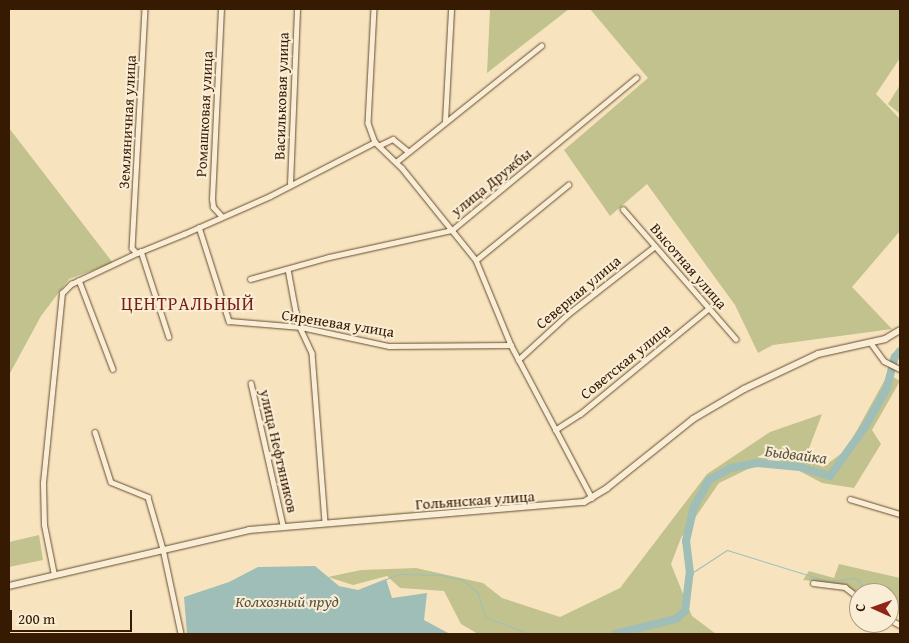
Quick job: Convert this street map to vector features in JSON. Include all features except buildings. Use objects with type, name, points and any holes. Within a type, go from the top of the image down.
[{"type":"main road","name":"Гольянская улица","points":[[9,586],[164,549],[283,525],[557,507],[592,498],[693,419],[744,389],[818,354],[870,343],[900,330]]},
{"type":"street","name":"Земляничная улица","points":[[139,252],[131,245],[134,236],[145,9]]},
{"type":"street","name":"Ромашковая улица","points":[[221,9],[212,199],[213,206],[221,216]]},
{"type":"street","name":"Васильковая улица","points":[[290,184],[297,9]]},
{"type":"street","points":[[374,9],[368,124],[375,142],[396,162],[476,260],[518,360],[592,498]]},
{"type":"street","points":[[445,121],[451,9]]},
{"type":"street","points":[[396,162],[540,46]]},
{"type":"street","name":"улица Дружбы","points":[[250,279],[452,230],[636,78]]},
{"type":"street","points":[[380,145],[394,139],[408,152]]},
{"type":"street","points":[[54,575],[44,525],[43,483],[60,301],[65,288],[139,252],[199,227],[375,142]]},
{"type":"street","points":[[476,260],[568,185]]},
{"type":"street","name":"Высотная улица","points":[[624,209],[700,295],[708,309],[736,338]]},
{"type":"street","name":"Сиреневая улица","points":[[199,227],[230,321],[300,327],[389,346],[511,344]]},
{"type":"street","name":"Северная улица","points":[[518,360],[568,314],[655,246]]},
{"type":"street","points":[[139,252],[169,337]]},
{"type":"street","points":[[288,269],[300,327],[312,353],[326,522]]},
{"type":"street","points":[[80,280],[113,369]]},
{"type":"street","name":"Советская улица","points":[[555,430],[580,414],[708,309]]},
{"type":"street","points":[[870,343],[884,361],[900,369]]},
{"type":"street","name":"улица Нефтяников","points":[[251,383],[283,525]]},
{"type":"street","points":[[95,432],[111,482],[148,497],[164,549],[181,634]]},
{"type":"street","points":[[850,499],[900,514]]},
{"type":"street","points":[[813,584],[844,587],[849,591]]},
{"type":"green space","points":[[490,9],[569,9],[487,73]]},
{"type":"green space","points":[[590,9],[900,9],[900,58],[876,94],[900,119],[900,231],[852,287],[892,329],[773,345],[758,353],[735,305],[647,184],[610,216],[564,150],[648,78]]},
{"type":"green space","points":[[900,85],[900,114],[888,104]]},
{"type":"green space","points":[[9,128],[113,263],[69,279],[41,316],[9,375]]},
{"type":"green space","points":[[888,374],[900,381],[872,430],[881,444],[854,488],[822,483],[773,457],[719,483],[681,538],[671,564],[692,616],[716,634],[478,634],[461,624],[444,591],[400,588],[387,576],[353,585],[328,577],[361,570],[416,568],[483,583],[502,598],[560,617],[620,588],[707,474],[770,432],[822,414],[805,459],[823,467],[846,450]]},
{"type":"green space","points":[[39,535],[43,560],[9,567],[9,542]]},
{"type":"green space","points":[[839,564],[900,578],[900,614],[899,583],[849,583],[849,590],[833,583],[803,580],[809,571],[834,578]]},
{"type":"water","name":"Колхозный пруд","points":[[315,566],[339,586],[358,590],[386,579],[392,598],[427,593],[424,620],[450,634],[187,634],[184,597],[229,582],[258,567]]},
{"type":"waterway","name":"Быдвайка","points":[[615,634],[676,619],[685,611],[690,573],[686,541],[694,507],[709,480],[731,468],[756,463],[800,467],[830,476],[865,427],[887,388],[895,357],[900,351]]},
{"type":"waterway","points":[[690,574],[727,550],[827,581],[855,578],[861,583]]},
{"type":"waterway","points":[[386,579],[399,574],[441,575],[463,580],[478,593],[485,617],[530,634]]},
{"type":"district","name":"ЦЕНТРАЛЬНЫЙ","points":[[188,304]]}]
